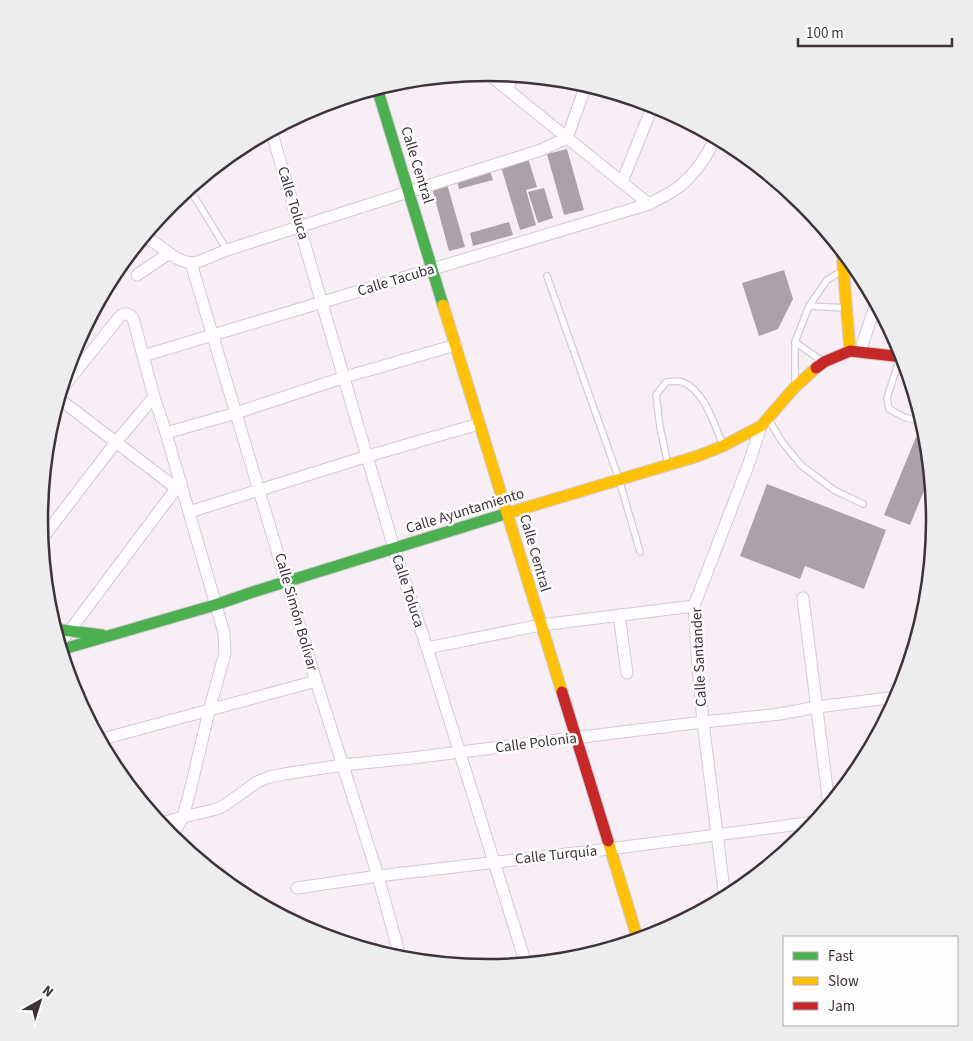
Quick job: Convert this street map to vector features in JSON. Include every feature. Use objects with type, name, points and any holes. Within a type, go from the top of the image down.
[{"type":"street","points":[[498,81],[649,204]]},
{"type":"street","points":[[508,89],[511,82]]},
{"type":"street","points":[[149,240],[168,254],[180,260],[195,263],[228,250],[409,191],[542,150],[567,138],[583,92]]},
{"type":"street","name":"Calle Central","points":[[379,95],[636,933]]},
{"type":"street","points":[[622,182],[650,113]]},
{"type":"street","name":"Calle Toluca","points":[[273,137],[394,548],[524,958]]},
{"type":"street","name":"Calle Tacuba","points":[[143,356],[649,204],[679,186],[690,176],[712,144]]},
{"type":"street","points":[[137,275],[168,254]]},
{"type":"street","name":"Calle Simón Bolívar","points":[[191,263],[316,681],[378,876],[398,950]]},
{"type":"street","points":[[843,265],[847,308],[855,351]]},
{"type":"street","points":[[855,351],[872,311]]},
{"type":"street","points":[[72,376],[121,315],[128,314],[133,318],[154,397],[166,433],[178,485],[189,512],[224,632],[225,653],[184,817],[175,830]]},
{"type":"street","points":[[166,433],[456,344]]},
{"type":"street","points":[[855,351],[893,356]]},
{"type":"street","name":"Calle Ayuntamiento","points":[[67,648],[215,605],[394,548],[698,456],[723,446],[765,422],[795,388],[824,362],[855,351]]},
{"type":"street","points":[[48,531],[116,442],[154,397]]},
{"type":"street","points":[[64,402],[178,485]]},
{"type":"street","name":"Calle Santander","points":[[724,890],[703,722],[694,606],[765,422]]},
{"type":"street","points":[[189,512],[368,456],[479,424]]},
{"type":"street","points":[[63,638],[178,485]]},
{"type":"street","points":[[803,598],[828,797]]},
{"type":"street","points":[[427,648],[541,625],[694,606]]},
{"type":"street","points":[[619,615],[627,673]]},
{"type":"street","points":[[61,630],[108,636]]},
{"type":"street","points":[[105,738],[316,681]]},
{"type":"street","name":"Calle Polonia","points":[[167,822],[216,809],[225,805],[252,785],[269,777],[284,774],[343,765],[780,714],[887,698]]},
{"type":"street","name":"Calle Turquía","points":[[297,888],[378,876],[804,823]]},
{"type":"lane","points":[[193,194],[228,250]]},
{"type":"lane","points":[[795,388],[795,342],[809,306],[827,280],[844,270]]},
{"type":"lane","points":[[547,276],[619,479],[640,552]]},
{"type":"lane","points":[[809,306],[847,308]]},
{"type":"lane","points":[[795,342],[824,362]]},
{"type":"lane","points":[[897,367],[887,398],[889,409],[914,420]]},
{"type":"lane","points":[[668,465],[660,428],[656,395],[666,382],[681,381],[694,388],[708,410],[723,446]]},
{"type":"lane","points":[[765,422],[801,465],[834,490],[863,504]]},
{"type":"building","points":[[567,149],[584,210],[564,215],[547,154]]},
{"type":"building","points":[[528,158],[537,187],[526,190],[536,225],[520,230],[501,167]]},
{"type":"building","points":[[490,171],[493,180],[459,189],[457,180]]},
{"type":"building","points":[[447,184],[465,247],[449,251],[432,188]]},
{"type":"building","points":[[544,188],[553,218],[538,223],[528,192]]},
{"type":"building","points":[[509,222],[513,235],[473,246],[470,233]]},
{"type":"building","points":[[784,270],[793,299],[778,329],[759,336],[742,283]]},
{"type":"building","points":[[916,437],[922,463],[925,489],[910,525],[884,515]]},
{"type":"building","points":[[767,484],[886,530],[864,589],[805,566],[800,579],[740,556]]},
{"type":"traffic: fast","points":[[379,95],[443,305]]},
{"type":"traffic: fast","points":[[67,648],[215,605],[508,513]]},
{"type":"traffic: fast","points":[[61,630],[102,635]]},
{"type":"traffic: slow","points":[[843,264],[850,351]]},
{"type":"traffic: slow","points":[[443,305],[562,692]]},
{"type":"traffic: slow","points":[[508,513],[698,456],[723,446],[761,426],[795,387],[816,368]]},
{"type":"traffic: slow","points":[[608,841],[636,933]]},
{"type":"traffic: jam","points":[[816,368],[824,362],[850,351],[893,356]]},
{"type":"traffic: jam","points":[[562,692],[608,841]]}]
